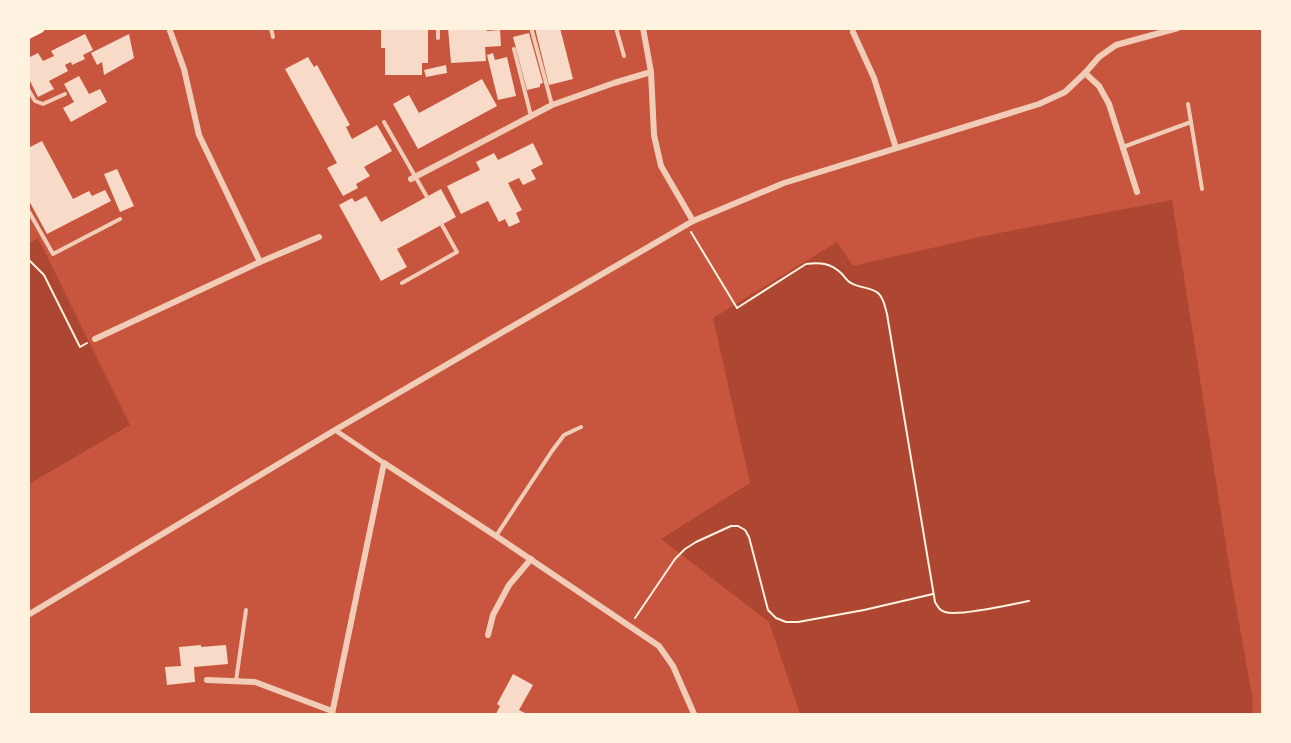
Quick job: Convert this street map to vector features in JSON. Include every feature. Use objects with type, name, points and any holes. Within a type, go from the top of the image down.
[{"type":"main road","points":[[28,34],[40,28]]},
{"type":"street","points":[[169,28],[184,69],[199,135],[260,262]]},
{"type":"street","points":[[643,28],[651,72],[654,135],[661,166],[690,223]]},
{"type":"street","points":[[28,615],[335,430],[690,223],[784,183],[1039,104],[1065,92],[1098,57],[1116,45],[1178,28]]},
{"type":"street","points":[[853,32],[874,78],[896,148]]},
{"type":"street","points":[[413,177],[552,105],[651,72]]},
{"type":"street","points":[[1085,73],[1099,86],[1109,104],[1137,192]]},
{"type":"street","points":[[95,339],[319,237]]},
{"type":"street","points":[[335,430],[659,646],[673,666],[694,714]]},
{"type":"street","points":[[207,680],[255,682],[332,713],[384,464]]},
{"type":"street","points":[[488,634],[493,615],[509,585],[531,559]]},
{"type":"lane","points":[[271,28],[273,38]]},
{"type":"lane","points":[[438,28],[438,38]]},
{"type":"lane","points":[[616,28],[624,56]]},
{"type":"lane","points":[[532,31],[552,105]]},
{"type":"lane","points":[[514,49],[531,116]]},
{"type":"lane","points":[[28,89],[35,101],[43,104],[64,94]]},
{"type":"lane","points":[[1188,104],[1202,189]]},
{"type":"lane","points":[[384,122],[413,177],[427,197]]},
{"type":"lane","points":[[1123,147],[1191,122]]},
{"type":"lane","points":[[28,210],[53,254],[120,219]]},
{"type":"lane","points":[[402,283],[457,252],[442,225]]},
{"type":"lane","points":[[496,536],[564,435],[581,427]]},
{"type":"lane","points":[[236,681],[246,610]]},
{"type":"path","points":[[690,223],[737,308],[806,264],[817,262],[839,271],[850,283],[876,291],[882,298],[886,314],[935,602],[940,610],[947,613],[1029,601]]},
{"type":"path","points":[[28,259],[44,275],[80,347],[95,339]]},
{"type":"path","points":[[629,626],[675,559],[685,549],[731,526],[738,526],[746,530],[768,610],[776,618],[786,622],[798,622],[864,610],[933,594]]},
{"type":"shaded area","points":[[1172,200],[1252,696],[1253,714],[800,714],[769,622],[661,539],[750,483],[713,318],[837,242],[853,266],[984,236]]},
{"type":"shaded area","points":[[38,238],[130,425],[29,484],[28,244]]},
{"type":"building","points":[[448,28],[500,30],[501,46],[485,47],[486,61],[451,63]]},
{"type":"building","points":[[535,28],[560,28],[573,79],[549,85]]},
{"type":"building","points":[[381,30],[428,30],[428,63],[422,63],[422,75],[385,75],[385,48],[381,48]]},
{"type":"building","points":[[529,33],[543,83],[540,87],[527,90],[513,37]]},
{"type":"building","points":[[85,34],[93,50],[83,55],[85,59],[72,65],[71,62],[65,65],[68,71],[49,81],[54,89],[38,97],[28,77],[28,58],[38,53],[43,61],[54,56],[51,51]]},
{"type":"building","points":[[129,34],[134,58],[104,75],[102,62],[97,65],[91,53]]},
{"type":"building","points":[[493,53],[495,60],[507,57],[516,96],[498,100],[487,55]]},
{"type":"building","points":[[308,57],[314,67],[317,65],[350,125],[346,127],[352,139],[377,125],[392,151],[364,167],[370,176],[356,184],[358,188],[343,196],[327,168],[337,163],[285,69]]},
{"type":"building","points":[[446,65],[447,73],[426,77],[424,70]]},
{"type":"building","points":[[79,76],[89,94],[100,89],[107,102],[71,122],[63,108],[74,102],[64,84]]},
{"type":"building","points":[[482,79],[497,106],[418,149],[393,104],[409,95],[419,113]]},
{"type":"building","points":[[42,141],[73,199],[89,191],[92,196],[105,190],[111,201],[47,234],[28,199],[28,148]]},
{"type":"building","points":[[533,143],[543,164],[531,170],[536,179],[523,185],[519,178],[508,183],[522,210],[516,213],[520,222],[509,227],[505,219],[499,222],[488,201],[461,214],[447,186],[480,170],[476,162],[494,153],[498,160]]},
{"type":"building","points":[[117,169],[134,206],[120,212],[104,174]]},
{"type":"building","points":[[441,189],[456,217],[397,249],[407,267],[381,281],[339,205],[352,198],[355,202],[366,196],[381,222]]},
{"type":"building","points":[[201,645],[201,647],[226,645],[228,664],[194,667],[195,682],[167,685],[165,667],[181,666],[179,647]]},
{"type":"building","points":[[513,674],[533,685],[519,710],[527,714],[496,714],[500,706],[497,704]]}]
